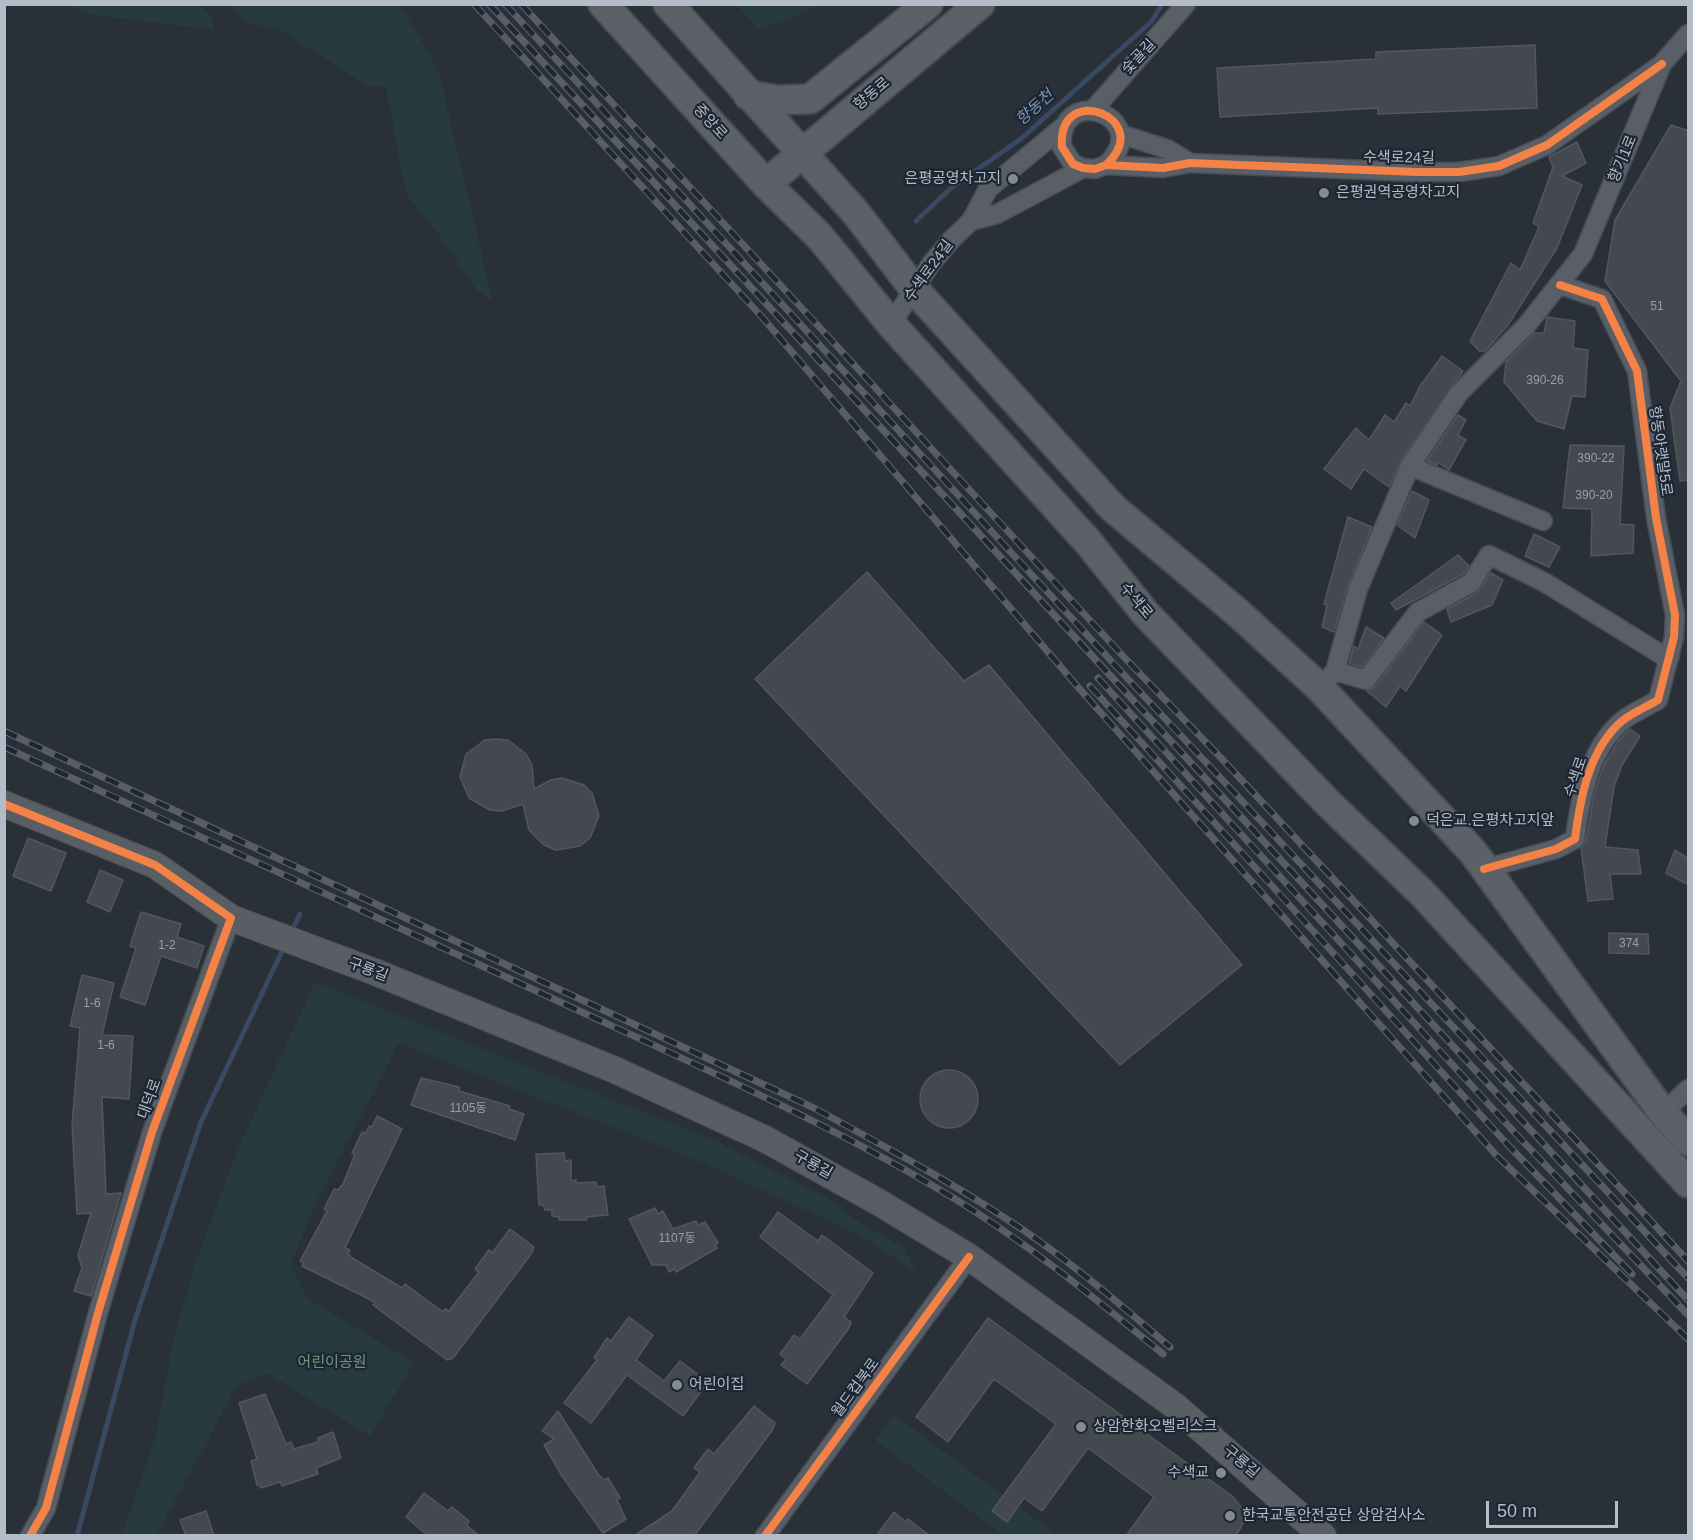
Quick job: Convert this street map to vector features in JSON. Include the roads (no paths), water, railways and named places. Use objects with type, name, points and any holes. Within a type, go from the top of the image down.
[{"type":"main road","name":"중앙로","points":[[603,4],[766,184],[820,237],[891,324]]},
{"type":"main road","points":[[668,4],[856,213],[915,290],[1113,508],[1238,613],[1328,680],[1473,852],[1663,1113],[1689,1141]]},
{"type":"main road","points":[[748,95],[778,100],[798,100],[818,95],[928,4]]},
{"type":"main road","name":"향동로","points":[[766,184],[800,153],[980,4]]},
{"type":"main road","name":"수색로","points":[[891,324],[1088,542],[1146,614],[1327,802],[1423,894],[1689,1183]]},
{"type":"main road","points":[[4,804],[156,865],[237,921]]},
{"type":"main road","name":"구룡길","points":[[237,921],[375,972],[615,1070],[765,1139],[880,1203],[969,1257],[1175,1406],[1323,1536]]},
{"type":"street","name":"숯골길","points":[[1093,110],[1186,4]]},
{"type":"street","name":"향기1로","points":[[1560,285],[1583,255],[1662,64],[1689,34]]},
{"type":"street","name":"수색로24길","points":[[971,221],[997,214],[1083,168],[1095,169],[1106,165],[1163,168],[1190,164],[1417,172],[1459,172],[1499,166],[1546,145],[1662,64]]},
{"type":"street","name":"수색로24길","points":[[891,324],[951,240],[971,221],[988,189],[1064,126],[1071,117],[1081,111],[1093,110]]},
{"type":"street","points":[[1093,110],[1111,118],[1120,134],[1118,151],[1106,165]]},
{"type":"street","points":[[1064,126],[1062,147],[1073,164],[1083,168]]},
{"type":"street","points":[[1120,134],[1167,148],[1190,164]]},
{"type":"street","points":[[1560,285],[1526,326],[1459,393],[1410,466],[1358,590],[1328,680],[1366,680],[1418,612],[1471,583],[1489,555],[1544,582],[1662,655],[1670,656]]},
{"type":"street","name":"향동아랫말5로","points":[[1560,285],[1602,298],[1637,371],[1656,518],[1676,615],[1670,656]]},
{"type":"street","points":[[1410,466],[1543,521]]},
{"type":"street","name":"수색로","points":[[1484,869],[1556,849],[1575,839],[1582,793],[1593,764],[1606,739],[1622,721],[1658,700],[1670,656]]},
{"type":"street","name":"대덕로","points":[[30,1536],[46,1508],[98,1313],[152,1132],[237,921]]},
{"type":"street","points":[[1663,1113],[1689,1089]]},
{"type":"street","name":"월드컵북로","points":[[765,1536],[969,1257]]},
{"type":"waterway","name":"향동천","points":[[916,221],[951,188],[1022,138],[1152,21],[1162,4]]},
{"type":"waterway","points":[[290,934],[300,914]]},
{"type":"waterway","points":[[77,1536],[135,1320],[201,1122],[285,945]]},
{"type":"railway","points":[[474,4],[762,317],[1077,686],[1497,1156],[1688,1339]]},
{"type":"railway","points":[[489,4],[1688,1300]]},
{"type":"railway","points":[[505,4],[1114,664],[1688,1278]]},
{"type":"railway","points":[[521,4],[1122,655],[1223,760],[1688,1261]]},
{"type":"railway","points":[[1098,678],[1516,1134],[1688,1315]]},
{"type":"railway","points":[[1090,686],[1508,1145],[1632,1274]]},
{"type":"railway","points":[[4,731],[814,1108],[937,1176],[1029,1234],[1091,1281],[1170,1347]]},
{"type":"railway","points":[[4,747],[687,1060],[840,1135],[970,1208],[1027,1247],[1163,1354]]},
{"type":"place","name":"은평공영차고지","points":[[1013,179]]},
{"type":"place","name":"은평권역공영차고지","points":[[1324,193]]},
{"type":"place","name":"덕은교.은평차고지앞","points":[[1414,821]]},
{"type":"place","name":"어린이집","points":[[677,1385]]},
{"type":"place","name":"상암한화오벨리스크","points":[[1081,1427]]},
{"type":"place","name":"수색교","points":[[1221,1473]]},
{"type":"place","name":"한국교통안전공단 상암검사소","points":[[1230,1516]]},
{"type":"park label","name":"어린이공원","points":[[332,1363]]}]
